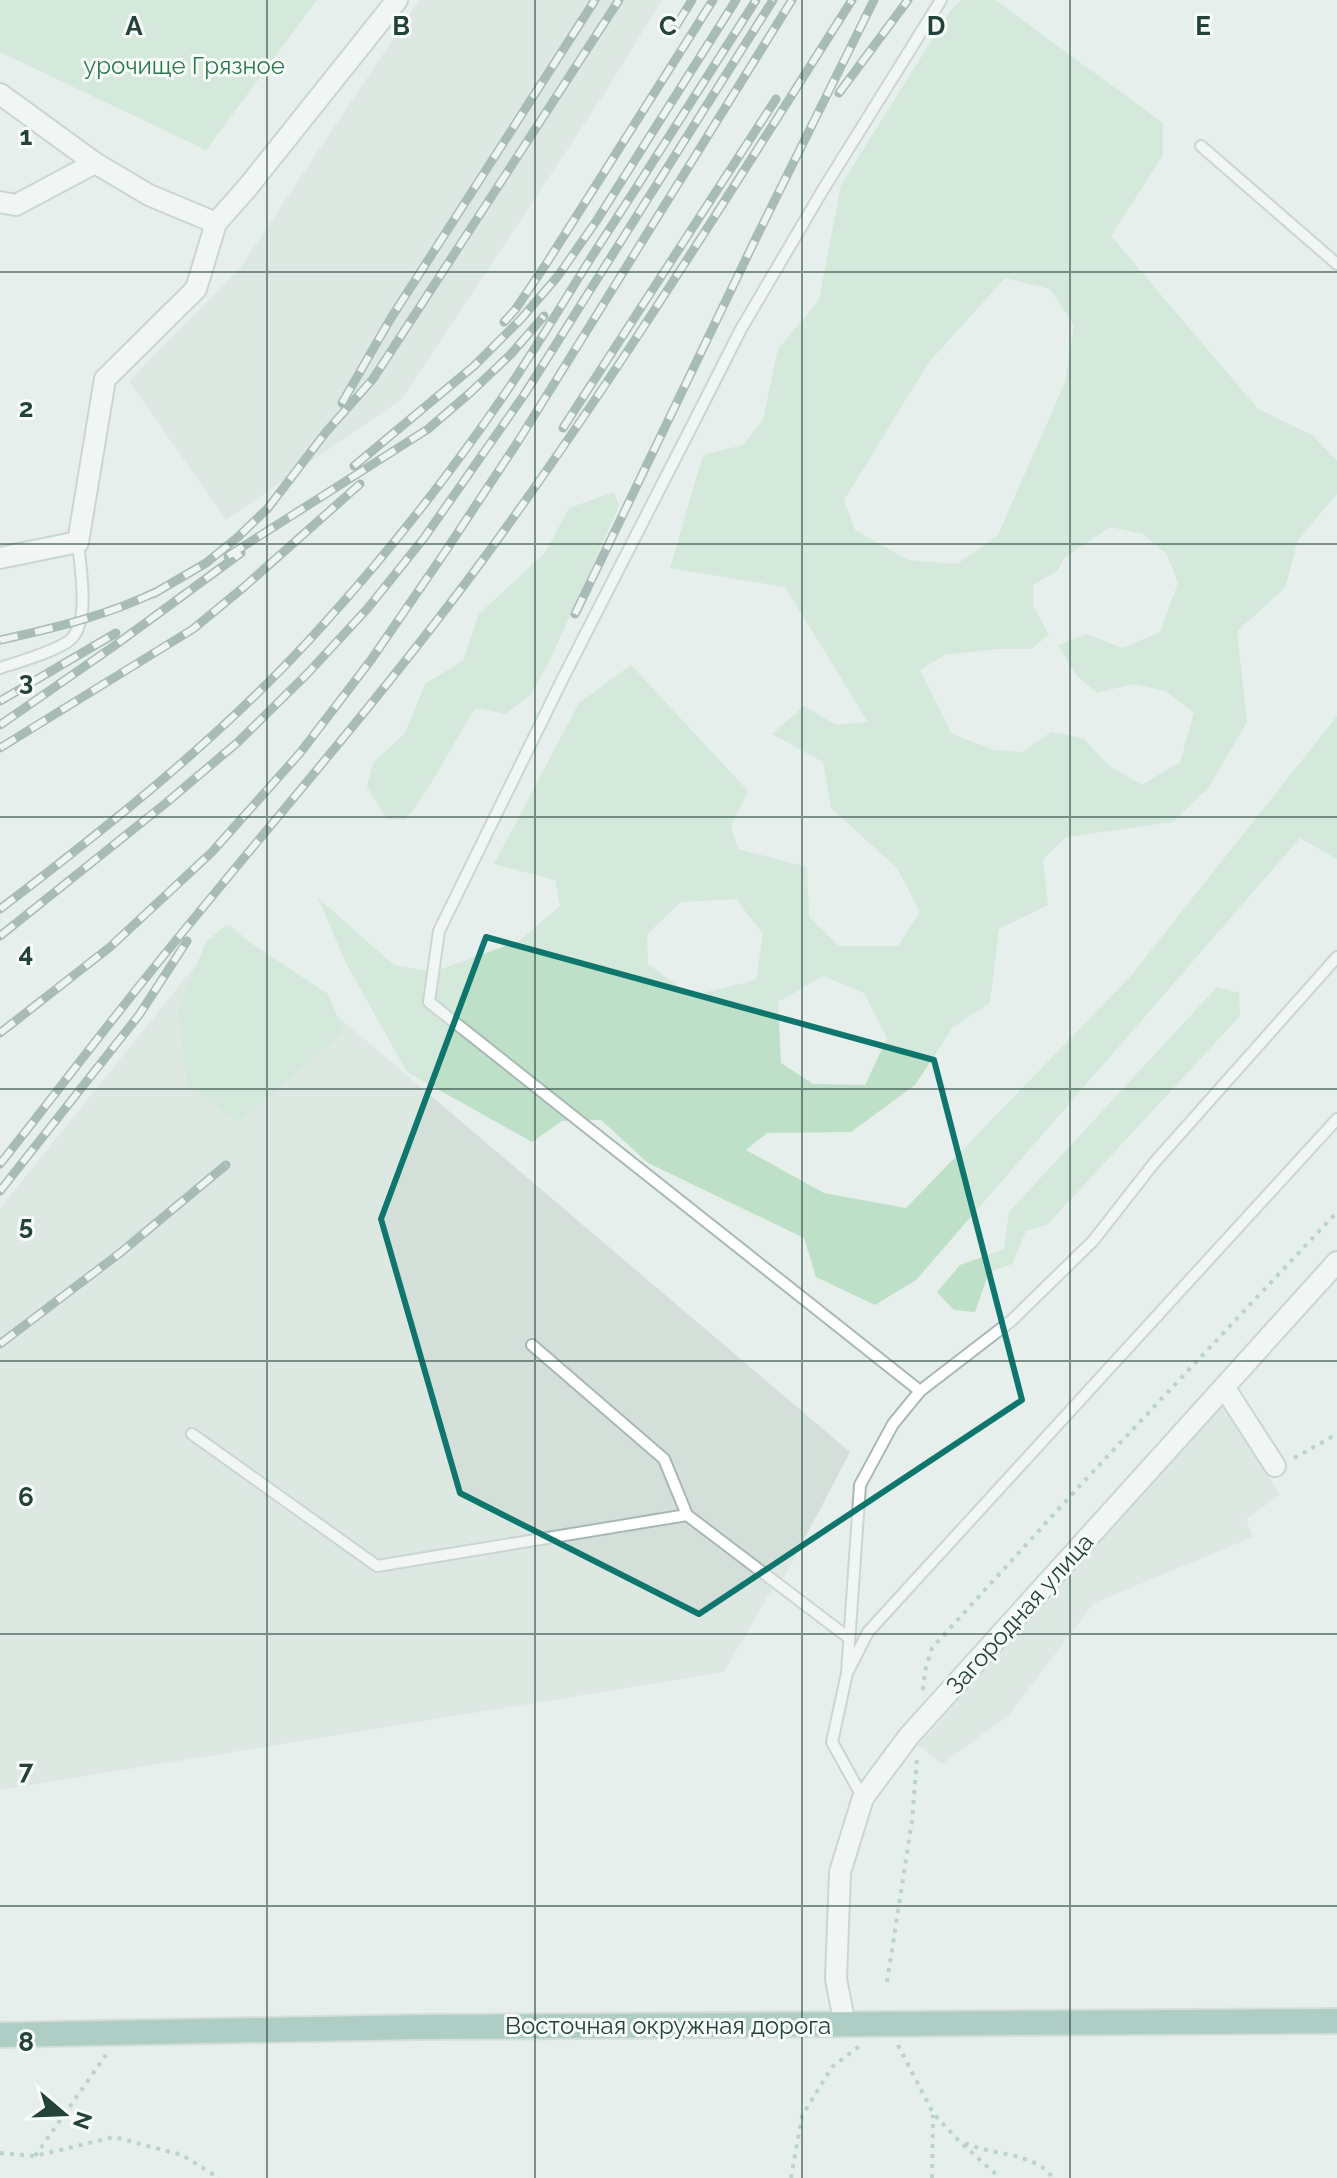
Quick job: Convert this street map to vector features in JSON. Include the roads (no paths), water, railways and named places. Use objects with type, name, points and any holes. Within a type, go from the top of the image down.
[{"type":"main road","name":"Восточная окружная дорога","points":[[0,2035],[419,2027],[1337,2021]]},
{"type":"street","points":[[0,558],[78,542],[105,379],[196,289],[216,223],[397,0]]},
{"type":"street","points":[[0,94],[95,163],[149,195],[216,223]]},
{"type":"street","points":[[0,202],[16,205],[95,163]]},
{"type":"street","name":"Загородная улица","points":[[845,2025],[836,1979],[840,1872],[863,1798],[915,1730],[1337,1262]]},
{"type":"street","points":[[1224,1387],[1275,1466]]},
{"type":"lane","points":[[920,1391],[429,1002],[439,931],[563,678],[741,329],[941,0]]},
{"type":"lane","points":[[1201,146],[1337,264]]},
{"type":"lane","points":[[0,668],[68,643],[77,633],[82,620],[78,542]]},
{"type":"lane","points":[[863,1798],[832,1742],[847,1673],[860,1485],[893,1424],[920,1391],[1011,1321],[1093,1241],[1154,1163],[1337,957]]},
{"type":"lane","points":[[847,1673],[868,1632],[1337,1119]]},
{"type":"lane","points":[[532,1345],[664,1459],[687,1515],[849,1638]]},
{"type":"lane","points":[[192,1434],[377,1566],[687,1515]]},
{"type":"railway","points":[[342,403],[391,318],[595,0]]},
{"type":"railway","points":[[153,594],[206,563],[268,508],[326,432],[373,379],[619,0]]},
{"type":"railway","points":[[676,26],[692,0]]},
{"type":"railway","points":[[504,322],[548,261],[713,0]]},
{"type":"railway","points":[[354,466],[474,366],[558,276],[597,220],[736,0]]},
{"type":"railway","points":[[0,909],[127,809],[208,740],[285,665],[370,571],[438,486],[502,398],[756,0]]},
{"type":"railway","points":[[0,936],[238,742],[368,608],[424,538],[524,395],[773,0]]},
{"type":"railway","points":[[0,1033],[110,947],[212,852],[300,753],[371,660],[519,440],[792,0]]},
{"type":"railway","points":[[0,1164],[148,975],[355,723],[476,569],[622,359],[852,0]]},
{"type":"railway","points":[[575,614],[874,0]]},
{"type":"railway","points":[[839,93],[908,0]]},
{"type":"railway","points":[[563,428],[776,99]]},
{"type":"railway","points":[[228,556],[428,429],[511,354],[544,316]]},
{"type":"railway","points":[[0,748],[193,629],[360,484]]},
{"type":"railway","points":[[0,725],[241,553]]},
{"type":"railway","points":[[0,640],[101,614],[160,590]]},
{"type":"railway","points":[[0,701],[116,633]]},
{"type":"railway","points":[[0,1191],[139,1015],[187,941]]},
{"type":"railway","points":[[0,1344],[120,1253],[226,1165]]},
{"type":"park label","name":"урочище Грязное","points":[[184,66]]}]
